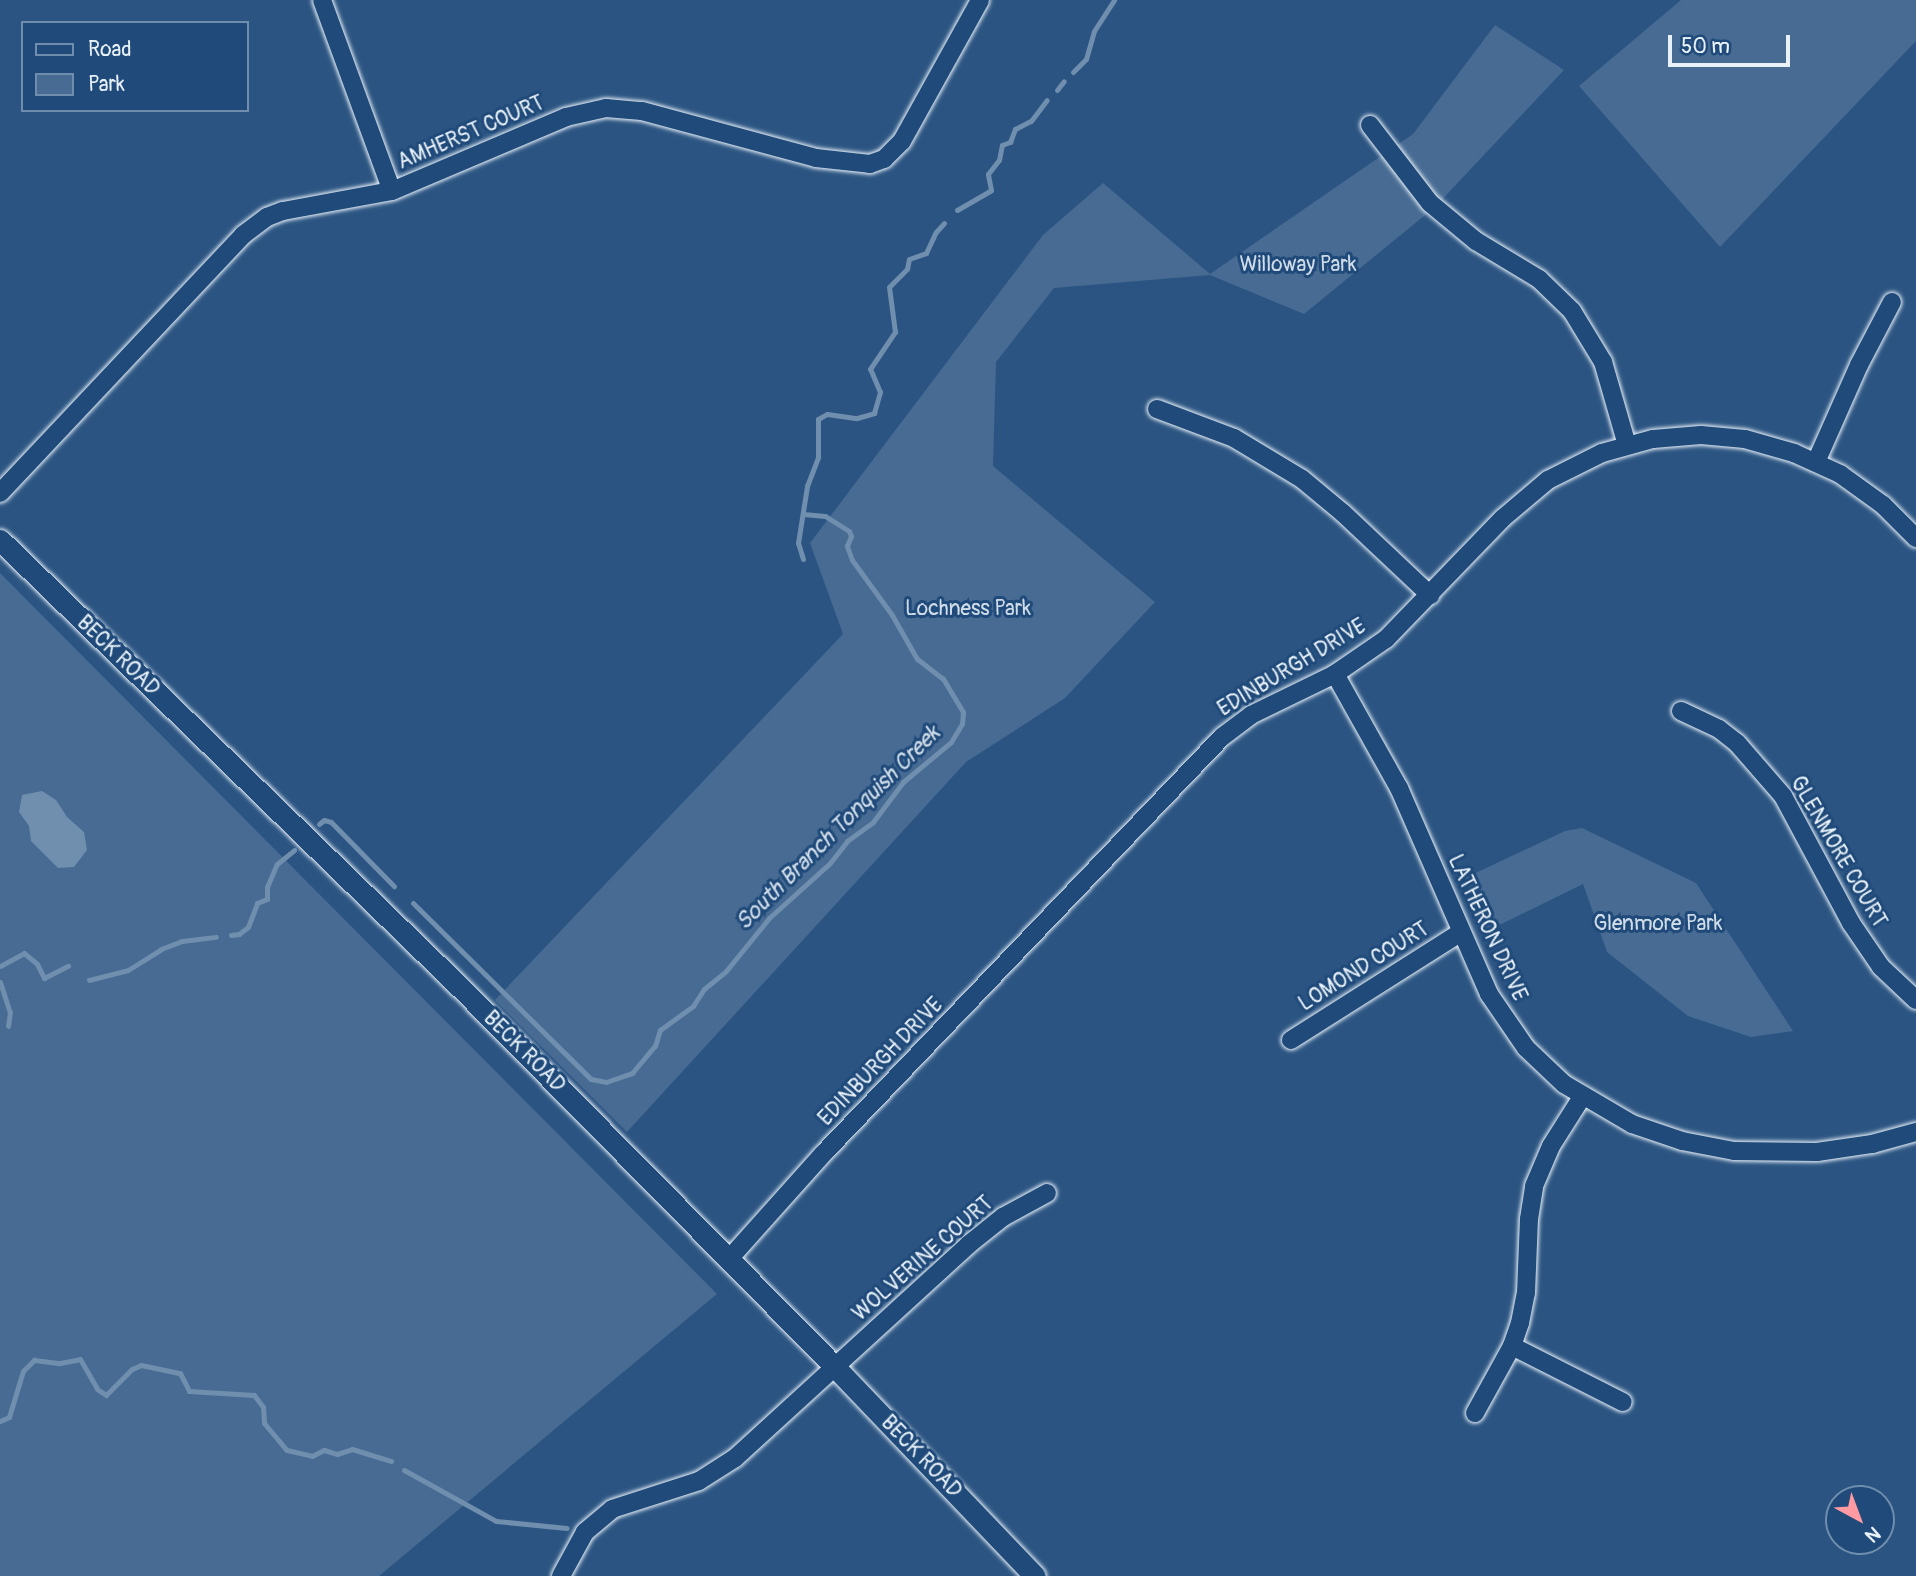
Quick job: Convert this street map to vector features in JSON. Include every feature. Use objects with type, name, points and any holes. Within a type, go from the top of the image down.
[{"type":"main road","name":"BECK ROAD","points":[[0,540],[464,991],[835,1367],[1035,1576]]},
{"type":"street","points":[[322,0],[391,191]]},
{"type":"street","name":"AMHERST COURT","points":[[0,493],[252,226],[283,211],[391,191],[566,117],[606,108],[642,111],[816,158],[870,164],[884,159],[902,141],[980,0]]},
{"type":"street","points":[[1370,125],[1430,203],[1459,229],[1539,279],[1572,311],[1603,362],[1627,445]]},
{"type":"street","points":[[1816,462],[1858,365],[1892,302]]},
{"type":"street","points":[[1157,409],[1234,438],[1302,479],[1343,513],[1430,595]]},
{"type":"street","name":"EDINBURGH DRIVE","points":[[729,1259],[823,1154],[1222,737],[1251,715],[1335,674],[1386,639],[1530,494],[1574,466],[1627,445],[1672,437],[1723,436],[1774,446],[1816,462],[1867,491],[1916,538]]},
{"type":"street","name":"LATHERON DRIVE","points":[[1335,674],[1399,788],[1489,994],[1512,1031],[1547,1069],[1582,1097],[1657,1133],[1734,1151],[1817,1152],[1872,1144],[1916,1132]]},
{"type":"street","name":"GLENMORE COURT","points":[[1681,711],[1718,729],[1737,743],[1783,796],[1851,923],[1881,967],[1916,1000]]},
{"type":"street","name":"LOMOND COURT","points":[[1291,1040],[1461,932]]},
{"type":"street","points":[[1475,1413],[1511,1346],[1526,1293],[1529,1219],[1534,1186],[1552,1146],[1582,1097]]},
{"type":"street","name":"WOLVERINE COURT","points":[[561,1576],[585,1531],[612,1509],[708,1476],[735,1458],[968,1245],[1003,1217],[1047,1193]]},
{"type":"street","points":[[1511,1346],[1623,1402]]},
{"type":"green space","points":[[1681,0],[1916,0],[1916,41],[1720,247],[1579,86]]},
{"type":"green space","name":"Lochness Park","points":[[1495,25],[1564,70],[1435,207],[1304,314],[1210,275],[1054,288],[996,362],[993,466],[1155,602],[1065,698],[966,762],[627,1132],[495,1000],[843,634],[810,543],[1043,235],[1103,183],[1210,274],[1413,134]]},
{"type":"green space","points":[[0,573],[717,1294],[379,1576],[0,1576]]},
{"type":"green space","name":"Glenmore Park","points":[[1582,828],[1696,883],[1793,1031],[1751,1037],[1688,1016],[1607,952],[1583,884],[1487,931],[1465,878],[1565,831]]},
{"type":"shaded area","points":[[42,791],[56,800],[67,817],[84,832],[87,850],[74,867],[58,868],[31,841],[29,826],[19,812],[22,795]]},
{"type":"waterway","name":"South Branch Tonquish Creek","points":[[1073,72],[1086,59],[1094,31],[1114,0]]},
{"type":"waterway","name":"South Branch Tonquish Creek","points":[[1057,90],[1064,81]]},
{"type":"waterway","name":"South Branch Tonquish Creek","points":[[957,210],[991,190],[988,174],[999,160],[1002,145],[1010,142],[1015,129],[1031,121],[1047,100]]},
{"type":"waterway","name":"South Branch Tonquish Creek","points":[[803,559],[798,543],[807,486],[818,457],[818,419],[827,414],[857,418],[874,413],[880,392],[870,369],[895,332],[889,287],[907,269],[909,259],[926,253],[936,232],[944,223]]},
{"type":"waterway","name":"South Branch Tonquish Creek","points":[[413,903],[591,1079],[606,1082],[632,1073],[655,1046],[660,1030],[693,1006],[704,989],[726,971],[769,918],[830,863],[847,841],[873,822],[903,782],[951,742],[962,724],[963,712],[943,679],[917,659],[892,615],[852,560],[847,546],[851,536],[849,531],[825,516],[803,514]]},
{"type":"waterway","name":"South Branch Tonquish Creek","points":[[319,824],[324,820],[331,822],[394,886]]},
{"type":"waterway","name":"South Branch Tonquish Creek","points":[[231,935],[239,934],[248,927],[257,903],[267,899],[267,887],[277,864],[294,850]]},
{"type":"waterway","name":"South Branch Tonquish Creek","points":[[89,980],[128,970],[161,949],[182,941],[216,937]]},
{"type":"waterway","name":"South Branch Tonquish Creek","points":[[0,966],[24,953],[37,964],[44,978],[68,966]]},
{"type":"waterway","name":"South Branch Tonquish Creek","points":[[0,982],[10,1012],[8,1026]]},
{"type":"waterway","points":[[0,1421],[9,1417],[23,1371],[34,1360],[60,1363],[80,1359],[97,1389],[106,1395],[132,1369],[141,1365],[180,1373],[189,1391],[254,1395],[263,1407],[264,1423],[287,1450],[312,1456],[324,1450],[337,1454],[352,1449],[391,1461]]},
{"type":"waterway","points":[[404,1470],[496,1521],[567,1528]]},
{"type":"park label","name":"Willoway Park","points":[[1298,265]]}]
